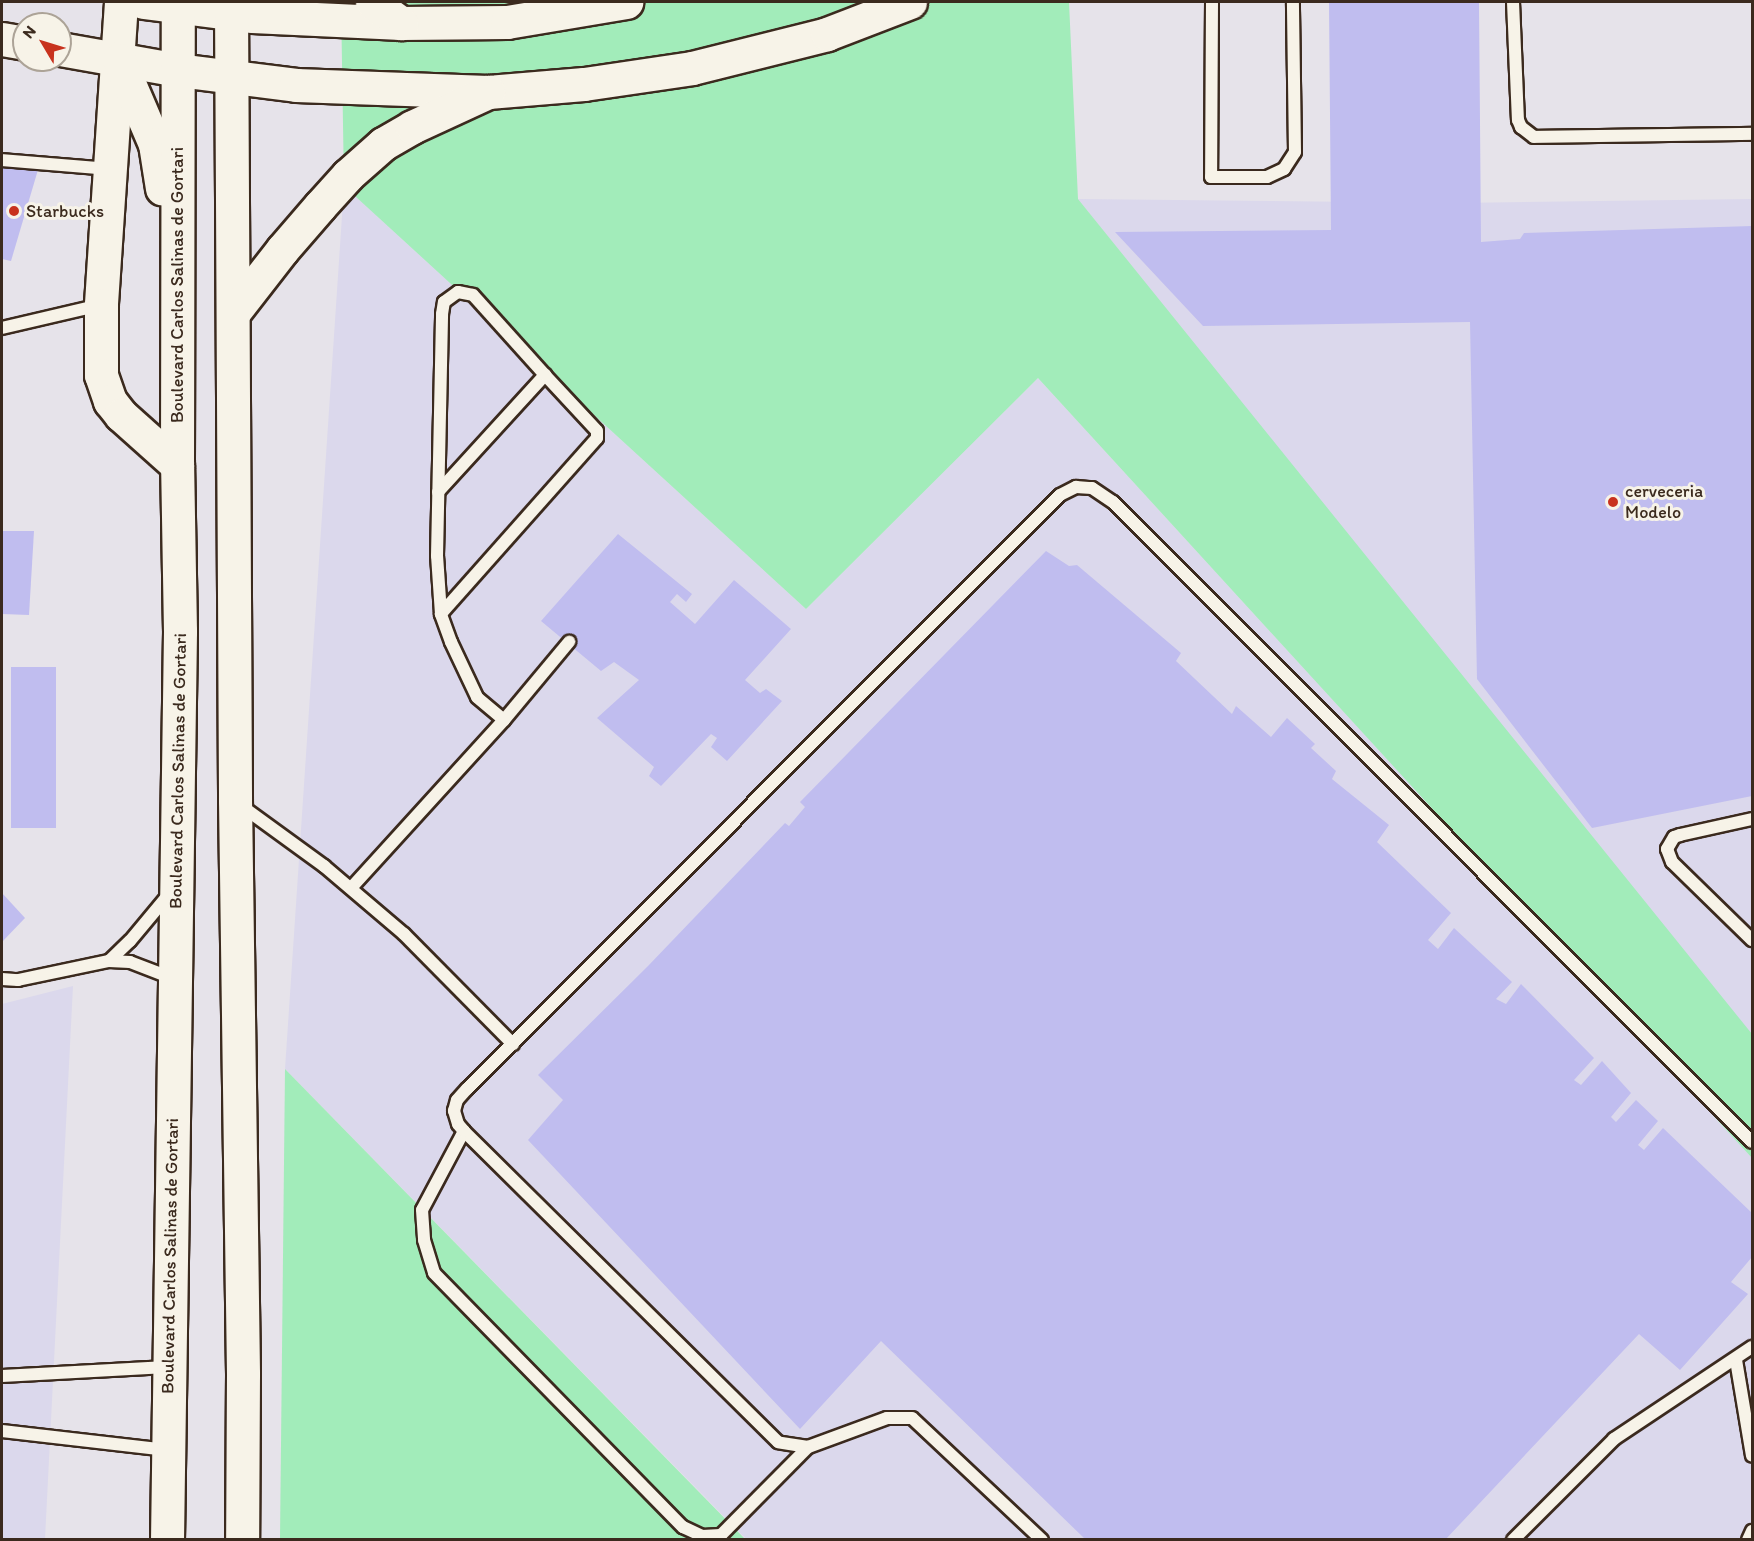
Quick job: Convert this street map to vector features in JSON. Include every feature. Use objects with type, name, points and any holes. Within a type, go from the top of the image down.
[{"type":"main road","points":[[121,2],[119,60],[101,304],[101,375],[110,401],[138,433],[177,465]]},
{"type":"main road","points":[[143,2],[231,7],[252,16],[401,22],[507,22],[626,2]]},
{"type":"main road","points":[[372,2],[401,22]]},
{"type":"main road","points":[[72,51],[178,70],[296,85],[488,92],[584,84],[692,68],[827,34],[910,2]]},
{"type":"main road","name":"Boulevard Carlos Salinas de Gortari","points":[[167,1539],[167,1368],[180,631],[177,465],[177,4]]},
{"type":"main road","points":[[231,7],[235,800],[243,1539]]},
{"type":"main road","points":[[119,60],[154,144],[177,279]]},
{"type":"main road","points":[[233,314],[312,215],[348,175],[383,144],[412,127],[488,92]]},
{"type":"lane","points":[[1212,2],[1211,177],[1267,177],[1284,169],[1295,152],[1293,2]]},
{"type":"lane","points":[[1513,2],[1518,120],[1521,127],[1534,137],[1752,134]]},
{"type":"lane","points":[[2,160],[111,169]]},
{"type":"lane","points":[[441,614],[597,438],[593,425],[473,295],[458,292],[447,298],[441,314],[437,565],[441,614],[451,642],[477,697],[504,720]]},
{"type":"lane","points":[[2,328],[101,304]]},
{"type":"lane","points":[[438,492],[545,375]]},
{"type":"lane","points":[[808,1447],[778,1442],[765,1431],[464,1131],[455,1118],[457,1100],[1060,495],[1076,487],[1092,488],[1113,502],[1752,1142]]},
{"type":"lane","points":[[351,888],[504,720],[569,642]]},
{"type":"lane","points":[[235,800],[351,888],[404,934],[513,1044]]},
{"type":"lane","points":[[1752,819],[1674,837],[1667,849],[1672,862],[1752,940]]},
{"type":"lane","points":[[109,961],[130,941],[177,884]]},
{"type":"lane","points":[[2,979],[18,980],[109,961],[137,964],[174,979]]},
{"type":"lane","points":[[464,1131],[422,1210],[424,1240],[434,1273],[684,1527],[702,1536],[721,1535],[808,1447],[887,1418],[912,1418],[1042,1539]]},
{"type":"lane","points":[[1513,1539],[1553,1497],[1614,1440],[1736,1360],[1752,1347]]},
{"type":"lane","points":[[1736,1360],[1752,1456]]},
{"type":"lane","points":[[2,1376],[167,1368]]},
{"type":"lane","points":[[2,1431],[168,1450]]},
{"type":"lane","points":[[1748,1539],[1752,1531]]},
{"type":"shaded area","points":[[344,186],[806,609],[1038,378],[1752,1158],[1752,1539],[746,1539],[285,1069]]},
{"type":"shaded area","name":"cerveceria Modelo","points":[[1078,199],[1456,203],[1752,199],[1752,1047]]},
{"type":"shaded area","points":[[73,986],[45,1539],[2,1539],[2,1004]]},
{"type":"green space","points":[[341,2],[1069,2],[1078,199],[1752,1034],[1752,1158],[1038,378],[806,609],[344,186]]},
{"type":"green space","points":[[285,1069],[745,1539],[280,1539]]},
{"type":"building","name":"cerveceria Modelo","points":[[1329,2],[1479,2],[1481,242],[1520,239],[1524,233],[1752,226],[1752,796],[1592,828],[1477,679],[1470,322],[1203,326],[1115,232],[1331,230]]},
{"type":"building","name":"Starbucks","points":[[2,160],[40,163],[11,261],[2,259]]},
{"type":"building","points":[[2,531],[34,531],[29,615],[2,614]]},
{"type":"building","points":[[618,534],[692,594],[686,602],[677,594],[670,602],[695,624],[734,580],[791,629],[745,680],[760,693],[766,689],[782,701],[727,761],[711,747],[717,738],[711,734],[661,786],[649,776],[654,767],[597,718],[639,680],[614,662],[601,671],[541,621]]},
{"type":"building","points":[[1046,551],[1069,566],[1077,565],[1181,653],[1176,661],[1232,714],[1236,706],[1271,737],[1287,718],[1315,744],[1311,748],[1336,771],[1332,779],[1389,825],[1377,842],[1451,913],[1428,940],[1438,949],[1454,928],[1512,982],[1496,999],[1506,1004],[1521,984],[1594,1058],[1574,1080],[1581,1085],[1602,1061],[1631,1093],[1611,1117],[1616,1122],[1636,1100],[1658,1121],[1638,1145],[1644,1150],[1663,1128],[1752,1213],[1752,1257],[1731,1282],[1748,1294],[1680,1370],[1639,1334],[1445,1540],[1086,1540],[881,1341],[800,1429],[528,1140],[563,1100],[538,1075],[648,966],[785,823],[789,826],[805,807],[800,802]]},
{"type":"building","points":[[11,667],[56,667],[56,828],[11,828]]},
{"type":"building","points":[[2,893],[25,918],[2,942]]},
{"type":"place","name":"Starbucks","points":[[14,211]]},
{"type":"place","name":"cerveceria Modelo","points":[[1613,502]]}]
